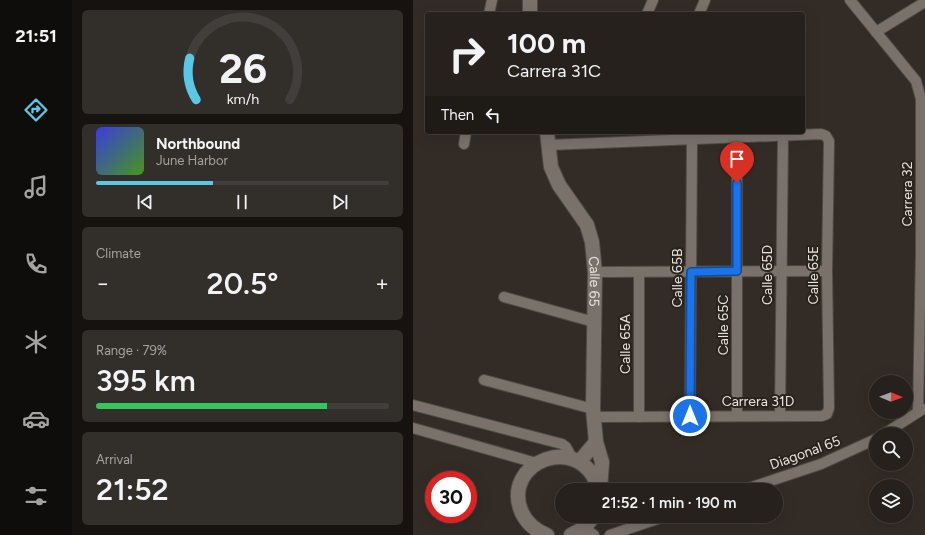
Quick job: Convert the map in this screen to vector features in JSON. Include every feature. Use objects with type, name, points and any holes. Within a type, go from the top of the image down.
[{"type":"street","points":[[489,12],[492,0]]},
{"type":"street","points":[[530,0],[530,12]]},
{"type":"street","points":[[648,12],[653,0]]},
{"type":"street","points":[[700,12],[705,0]]},
{"type":"street","name":"Carrera 32","points":[[850,0],[915,82],[922,87],[922,410]]},
{"type":"street","points":[[876,32],[925,2]]},
{"type":"street","points":[[464,144],[466,134]]},
{"type":"street","name":"Calle 65E","points":[[783,136],[821,134],[826,136],[829,141],[827,271],[829,408],[827,414]]},
{"type":"street","points":[[548,138],[691,140],[783,136]]},
{"type":"street","name":"Calle 65D","points":[[780,415],[783,136]]},
{"type":"street","name":"Calle 65","points":[[548,138],[551,168],[559,185],[587,225],[592,242],[595,272],[593,413],[596,442],[602,466],[600,483]]},
{"type":"street","name":"Calle 65C","points":[[737,139],[737,415]]},
{"type":"street","name":"Calle 65B","points":[[690,416],[691,140]]},
{"type":"street","points":[[595,272],[827,271]]},
{"type":"street","name":"Calle 65A","points":[[639,272],[639,416]]},
{"type":"street","points":[[504,297],[594,322]]},
{"type":"street","name":"Carrera 31D","points":[[484,380],[593,413],[639,416],[822,416],[827,414]]},
{"type":"street","points":[[413,404],[562,444],[566,446],[576,460],[592,474],[596,483]]},
{"type":"street","points":[[895,427],[922,410]]},
{"type":"street","points":[[413,428],[536,463]]},
{"type":"street","points":[[576,460],[596,442]]},
{"type":"street","name":"Diagonal 65","points":[[764,483],[821,464],[869,442]]},
{"type":"street","points":[[547,535],[528,530],[519,495],[523,479],[536,463],[547,458],[560,456],[576,460]]},
{"type":"street","points":[[610,535],[645,523]]},
{"type":"street","points":[[571,535],[589,532]]},
{"type":"route","points":[[690,416],[691,272],[737,271],[737,183]]}]
